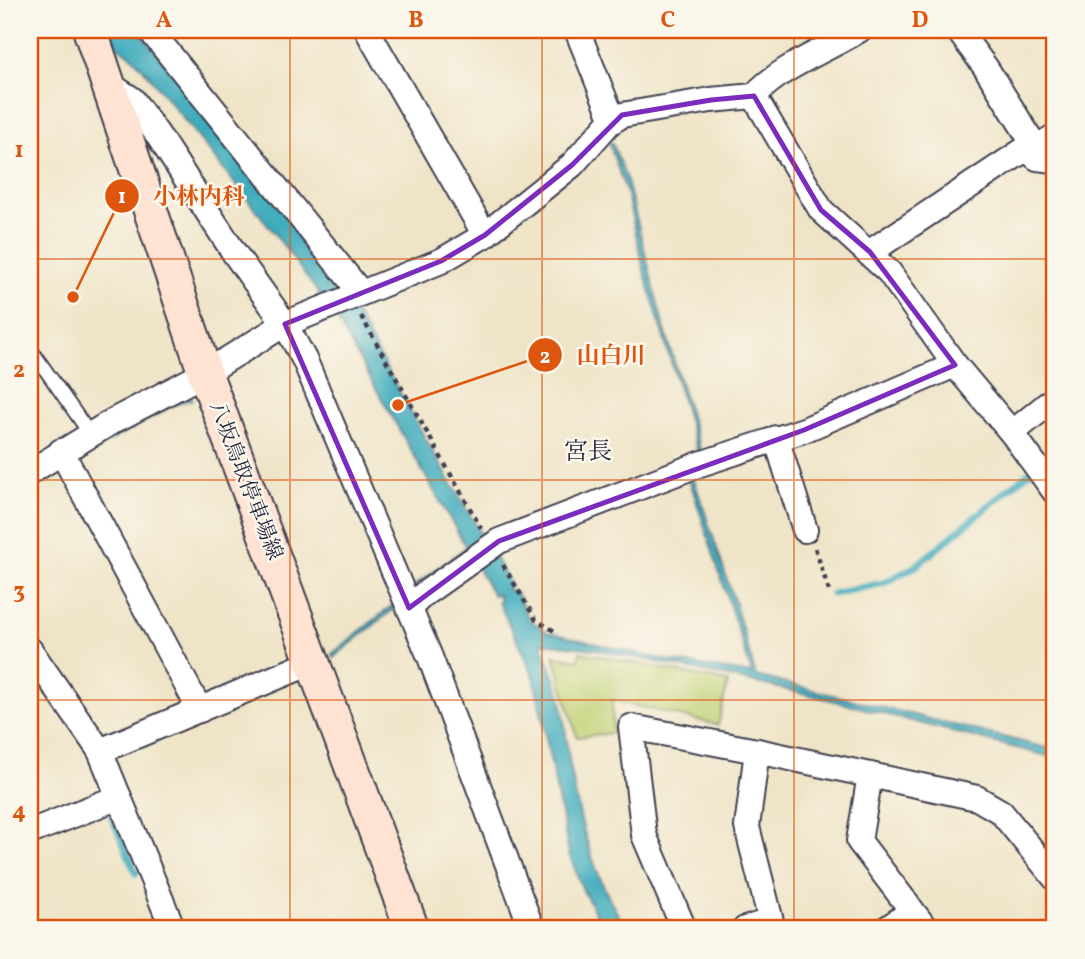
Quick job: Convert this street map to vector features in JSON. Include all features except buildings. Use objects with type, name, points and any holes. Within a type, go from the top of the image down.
[{"type":"main road","name":"八坂鳥取停車場線","points":[[90,30],[205,373],[412,929]]},
{"type":"street","points":[[150,30],[356,295]]},
{"type":"street","points":[[367,30],[485,235]]},
{"type":"street","points":[[577,30],[613,120]]},
{"type":"street","points":[[30,472],[90,434],[205,373],[285,324],[440,261],[485,235],[572,165],[613,120],[628,113],[754,96],[785,72],[859,30]]},
{"type":"street","points":[[958,30],[1038,143],[1037,158],[1055,160]]},
{"type":"street","points":[[107,83],[132,99],[285,324],[305,361],[409,608],[497,831],[532,929]]},
{"type":"street","points":[[754,96],[821,210],[889,272],[955,365],[1012,433],[1055,492]]},
{"type":"street","points":[[870,252],[1038,143]]},
{"type":"street","points":[[409,608],[424,594],[499,541],[699,464],[804,430],[955,365]]},
{"type":"street","points":[[1012,433],[1055,398]]},
{"type":"street","points":[[776,438],[805,530]]},
{"type":"street","points":[[61,452],[200,710]]},
{"type":"street","points":[[31,653],[100,751],[173,929]]},
{"type":"street","points":[[100,751],[313,663]]},
{"type":"street","points":[[684,929],[644,835],[631,727],[977,797],[1000,812],[1055,878]]},
{"type":"street","points":[[744,929],[771,925],[747,827],[757,751]]},
{"type":"street","points":[[870,775],[859,841],[919,920],[886,929]]},
{"type":"street","points":[[30,832],[119,797]]},
{"type":"lane","points":[[30,348],[90,434]]},
{"type":"path","points":[[356,295],[430,441],[530,612],[544,626],[555,632]]},
{"type":"path","points":[[805,530],[809,531],[830,594]]},
{"type":"highlighted area","points":[[754,96],[821,210],[870,252],[955,365],[804,430],[499,541],[409,608],[285,324],[441,261],[485,235],[572,165],[622,115],[711,100]]},
{"type":"green space","points":[[580,652],[728,682],[718,725],[612,700],[613,733],[577,737],[554,656],[579,660]]},
{"type":"water","points":[[115,30],[138,30],[337,275],[433,452],[511,585],[508,587],[511,592],[515,591],[529,619],[547,632],[670,661],[752,674],[688,475],[692,474],[756,676],[1055,750],[1055,758],[823,698],[734,678],[594,649],[542,643],[561,699],[581,821],[604,888],[627,929],[604,929],[583,890],[569,854],[534,677],[498,601],[500,599],[497,594],[493,595],[468,551],[417,587],[415,585],[466,547],[333,313],[275,234],[146,72],[131,55],[114,44],[109,37]]},
{"type":"water","points":[[612,142],[627,181],[662,320],[702,456],[699,457],[644,270],[627,195],[609,143]]},
{"type":"water","points":[[186,396],[192,397],[192,400],[174,405],[89,453],[87,450]]},
{"type":"water","points":[[399,600],[401,603],[333,658],[332,654]]},
{"type":"waterway","points":[[833,594],[884,583],[916,566],[1033,469]]},
{"type":"waterway","points":[[112,817],[136,873]]},
{"type":"place","name":"小林内科","points":[[73,297]]},
{"type":"place","name":"山白川","points":[[398,405]]},
{"type":"district","name":"宮長","points":[[588,453]]}]
